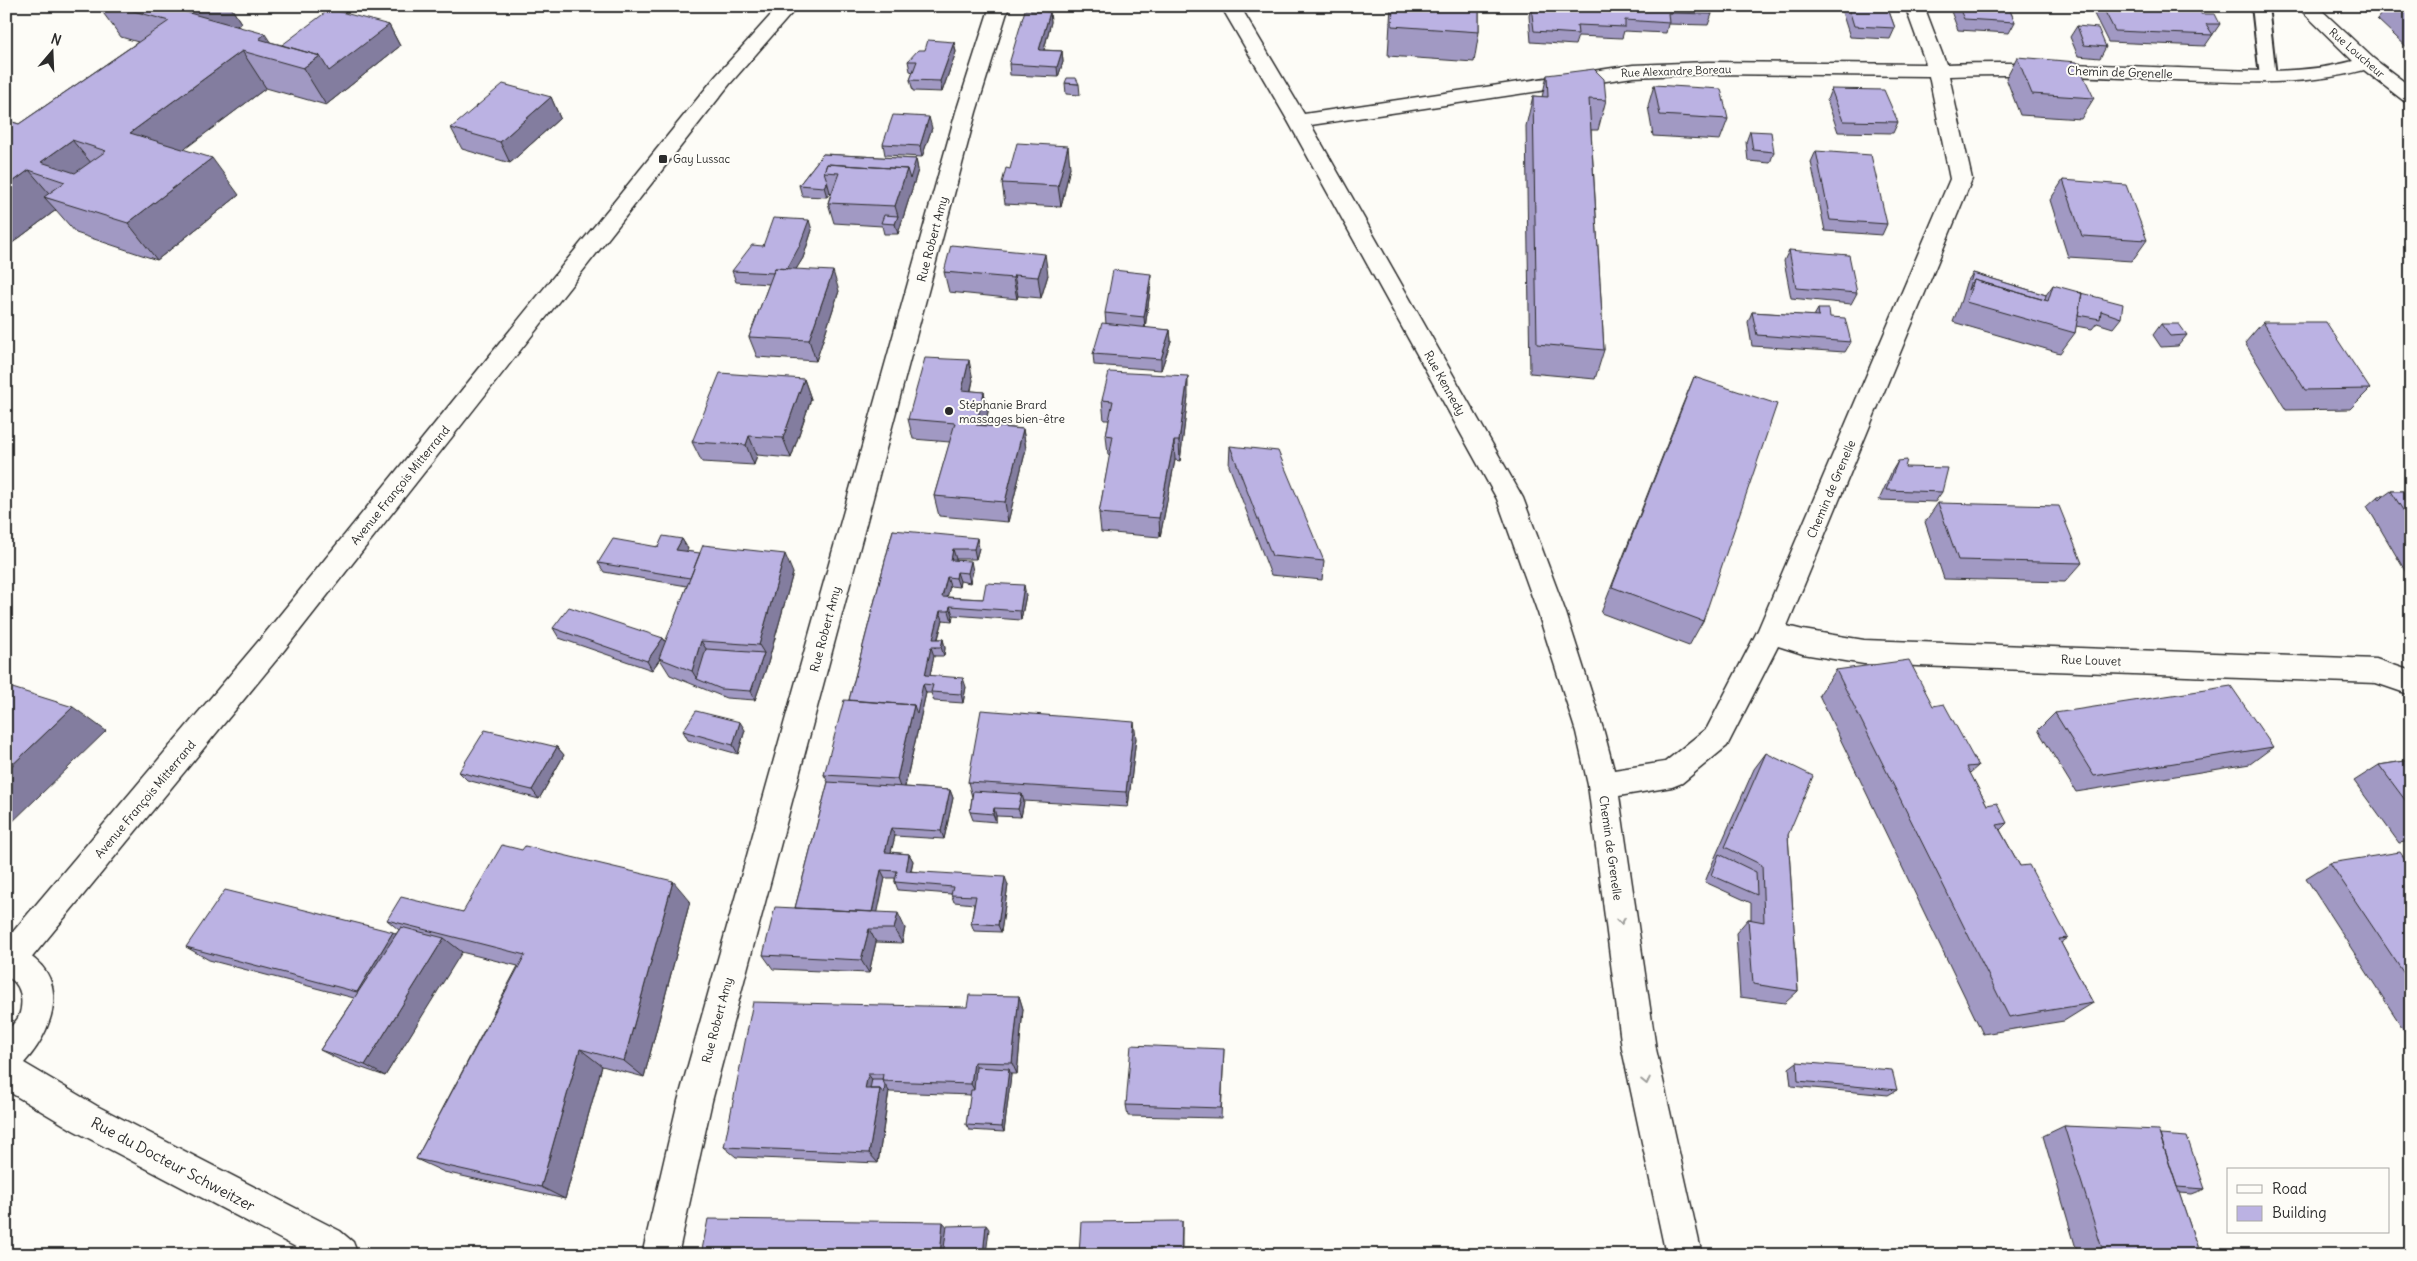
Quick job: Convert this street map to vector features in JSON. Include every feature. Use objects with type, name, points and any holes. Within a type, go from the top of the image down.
[{"type":"street","name":"Avenue François Mitterrand","points":[[8,961],[272,645],[722,82],[789,6]]},
{"type":"street","name":"Rue Robert Amy","points":[[660,1255],[695,1101],[966,112],[1000,6]]},
{"type":"street","name":"Rue Kennedy","points":[[1230,6],[1298,121],[1510,498],[1552,613],[1590,732],[1603,786]]},
{"type":"street","points":[[1914,6],[1938,70]]},
{"type":"street","name":"Rue Loucheur","points":[[2306,6],[2367,63],[2411,97]]},
{"type":"street","name":"Chemin de Grenelle","points":[[1684,1255],[1639,1049],[1603,786],[1672,774],[1716,738],[1771,632],[1962,179],[1938,70],[1996,67],[2268,77],[2349,69],[2367,63]]},
{"type":"street","name":"Rue Alexandre Boreau","points":[[1298,121],[1633,71],[1708,68],[1938,70]]},
{"type":"street","name":"Rue Louvet","points":[[1771,632],[1803,642],[1864,652],[2376,671],[2411,682]]},
{"type":"street","points":[[6,1058],[18,1046],[32,1024],[38,1002],[36,983],[26,969],[8,961]]},
{"type":"street","name":"Rue du Docteur Schweitzer","points":[[6,1072],[85,1118],[327,1244],[340,1255]]},
{"type":"lane","points":[[2260,6],[2268,77]]},
{"type":"building","points":[[116,6],[189,6],[182,11],[265,34],[259,39],[320,56],[303,68],[242,51],[130,133],[212,158],[128,223],[44,197],[65,182],[29,170],[6,187],[6,120],[19,124],[169,21]],"holes":[[[72,140],[106,151],[75,173],[41,162]]]},
{"type":"building","points":[[1393,6],[1479,6],[1479,32],[1392,26]]},
{"type":"building","points":[[1531,6],[1709,6],[1712,14],[1668,13],[1669,23],[1625,20],[1625,27],[1577,25],[1578,34],[1534,31]]},
{"type":"building","points":[[1848,6],[1887,6],[1895,28],[1854,26]]},
{"type":"building","points":[[1958,6],[2008,6],[2015,22],[1964,19]]},
{"type":"building","points":[[2102,6],[2198,7],[2201,14],[2215,14],[2220,24],[2206,24],[2213,35],[2115,31]]},
{"type":"building","points":[[2402,6],[2411,6],[2411,15]]},
{"type":"building","points":[[330,9],[389,25],[329,71],[320,56],[282,45]]},
{"type":"building","points":[[1025,10],[1050,12],[1039,50],[1062,51],[1057,67],[1009,64]]},
{"type":"building","points":[[2077,26],[2098,28],[2106,47],[2084,45]]},
{"type":"building","points":[[928,40],[954,42],[940,81],[910,80],[917,61],[908,61],[918,50],[925,50]]},
{"type":"building","points":[[2017,57],[2077,62],[2094,98],[2032,94]]},
{"type":"building","points":[[1594,69],[1604,79],[1606,100],[1589,99],[1604,350],[1537,344],[1533,96],[1548,97],[1547,75]]},
{"type":"building","points":[[1067,78],[1076,78],[1079,84],[1065,83]]},
{"type":"building","points":[[503,84],[551,97],[500,142],[451,128]]},
{"type":"building","points":[[1654,85],[1721,89],[1728,119],[1660,115]]},
{"type":"building","points":[[1831,89],[1884,90],[1898,122],[1843,121]]},
{"type":"building","points":[[893,115],[929,117],[920,146],[883,144]]},
{"type":"building","points":[[1750,131],[1771,132],[1774,152],[1753,150]]},
{"type":"building","points":[[1017,143],[1068,146],[1058,186],[1002,183],[1006,168],[1010,169]]},
{"type":"building","points":[[1816,151],[1871,155],[1887,224],[1830,220]]},
{"type":"building","points":[[823,154],[916,159],[910,179],[907,169],[827,164],[824,172],[827,181],[824,187],[799,185]]},
{"type":"building","points":[[827,164],[907,169],[895,206],[828,203],[839,173],[824,172]]},
{"type":"building","points":[[2063,180],[2126,185],[2147,240],[2082,236]]},
{"type":"building","points":[[884,215],[898,216],[895,224],[881,223]]},
{"type":"building","points":[[773,218],[809,220],[799,247],[787,269],[775,268],[773,273],[732,271],[752,245],[763,246]]},
{"type":"building","points":[[951,245],[1045,254],[1038,277],[1014,275],[1013,278],[944,272]]},
{"type":"building","points":[[1789,250],[1849,255],[1857,293],[1796,288]]},
{"type":"building","points":[[775,268],[833,271],[809,340],[749,337]]},
{"type":"building","points":[[1113,270],[1151,274],[1144,317],[1105,313]]},
{"type":"building","points":[[1973,273],[2046,295],[2045,300],[1974,280],[1968,290]]},
{"type":"building","points":[[1974,280],[2048,301],[2053,285],[2082,293],[2075,333],[1966,302]]},
{"type":"building","points":[[2082,293],[2123,304],[2121,318],[2101,311],[2100,319],[2078,315]]},
{"type":"building","points":[[1818,309],[1829,309],[1830,317],[1845,318],[1851,342],[1757,335],[1752,312],[1819,316]]},
{"type":"building","points":[[2263,322],[2326,322],[2370,389],[2305,390]]},
{"type":"building","points":[[1102,323],[1170,330],[1161,359],[1093,354]]},
{"type":"building","points":[[2161,324],[2179,324],[2187,335],[2170,336]]},
{"type":"building","points":[[925,358],[969,360],[962,390],[984,392],[976,425],[1023,429],[1005,502],[934,496],[955,423],[908,419]]},
{"type":"building","points":[[1109,372],[1188,376],[1179,441],[1174,441],[1159,518],[1099,513],[1113,436],[1106,435],[1113,401],[1102,400]]},
{"type":"building","points":[[720,373],[804,379],[783,438],[749,436],[746,445],[692,442]]},
{"type":"building","points":[[1694,377],[1777,404],[1703,621],[1612,587]]},
{"type":"building","points":[[1230,446],[1278,451],[1324,561],[1272,556]]},
{"type":"building","points":[[1907,460],[1905,467],[1948,468],[1942,492],[1886,490],[1898,461]]},
{"type":"building","points":[[2391,491],[2411,491],[2411,523]]},
{"type":"building","points":[[1938,503],[2059,506],[2082,563],[1958,560]]},
{"type":"building","points":[[893,530],[977,538],[974,549],[953,549],[951,560],[971,561],[968,573],[957,572],[956,578],[947,577],[942,597],[983,599],[986,583],[1024,585],[1020,611],[950,606],[949,611],[940,611],[933,639],[943,639],[941,647],[931,647],[925,675],[963,678],[961,694],[931,692],[933,685],[923,684],[917,714],[914,705],[849,700]]},
{"type":"building","points":[[663,536],[682,539],[676,550],[700,553],[690,578],[598,563],[613,539],[658,547]]},
{"type":"building","points":[[703,545],[785,554],[759,645],[701,641],[692,671],[659,658]]},
{"type":"building","points":[[569,607],[663,638],[647,661],[553,628]]},
{"type":"building","points":[[706,649],[764,653],[751,691],[721,689],[697,679]]},
{"type":"building","points":[[1909,660],[1933,706],[1944,704],[1978,766],[1967,767],[1987,805],[1997,803],[2007,823],[1997,825],[2020,866],[2029,865],[2068,938],[2059,939],[2093,1003],[2009,1017],[1836,670]]},
{"type":"building","points":[[6,686],[73,707],[6,771]]},
{"type":"building","points":[[2231,686],[2273,747],[2094,776],[2055,713]]},
{"type":"building","points":[[844,700],[914,705],[897,779],[824,775]]},
{"type":"building","points":[[981,710],[1134,722],[1126,792],[968,782]]},
{"type":"building","points":[[696,711],[740,722],[733,745],[683,731]]},
{"type":"building","points":[[485,730],[557,747],[532,790],[459,772]]},
{"type":"building","points":[[1766,753],[1813,776],[1788,835],[1798,991],[1753,984],[1748,919],[1764,922],[1762,865],[1725,847]]},
{"type":"building","points":[[2411,760],[2411,808],[2379,765]]},
{"type":"building","points":[[828,782],[950,790],[941,831],[891,828],[885,852],[909,854],[906,871],[1005,877],[998,925],[971,923],[976,896],[951,895],[953,887],[895,882],[897,871],[881,870],[872,912],[795,908]]},
{"type":"building","points":[[973,791],[1022,794],[1018,809],[994,808],[993,814],[970,812]]},
{"type":"building","points":[[502,845],[522,850],[525,846],[673,881],[624,1061],[580,1049],[541,1187],[416,1159],[525,955],[387,920],[401,897],[463,912]]},
{"type":"building","points":[[2400,852],[2411,868],[2411,984],[2330,863]]},
{"type":"building","points":[[1719,854],[1756,872],[1757,895],[1711,875]]},
{"type":"building","points":[[225,890],[393,932],[357,992],[186,947]]},
{"type":"building","points":[[775,907],[898,913],[894,929],[869,929],[861,960],[763,955]]},
{"type":"building","points":[[401,927],[444,938],[365,1065],[320,1050]]},
{"type":"building","points":[[969,995],[1019,996],[1012,1063],[974,1062],[971,1084],[882,1081],[883,1074],[868,1074],[865,1089],[880,1089],[869,1153],[724,1147],[753,1002],[967,1007]]},
{"type":"building","points":[[1131,1045],[1224,1049],[1221,1108],[1126,1105]]},
{"type":"building","points":[[1797,1062],[1892,1070],[1897,1090],[1798,1081]]},
{"type":"building","points":[[976,1067],[1009,1069],[1002,1127],[966,1125],[971,1090],[974,1090]]},
{"type":"building","points":[[872,1079],[882,1079],[885,1085],[884,1094],[880,1089],[870,1089]]},
{"type":"building","points":[[2064,1126],[2158,1130],[2200,1255],[2104,1255]]},
{"type":"building","points":[[2160,1135],[2187,1137],[2205,1189],[2177,1187]]},
{"type":"building","points":[[708,1219],[943,1222],[940,1255],[701,1255]]},
{"type":"building","points":[[1182,1221],[1181,1255],[1079,1255],[1081,1222]]},
{"type":"building","points":[[986,1225],[983,1255],[943,1255],[947,1226]]},
{"type":"place","name":"Gay Lussac","points":[[663,159]]},
{"type":"place","name":"Stéphanie Brard massages bien-être","points":[[949,411]]}]
